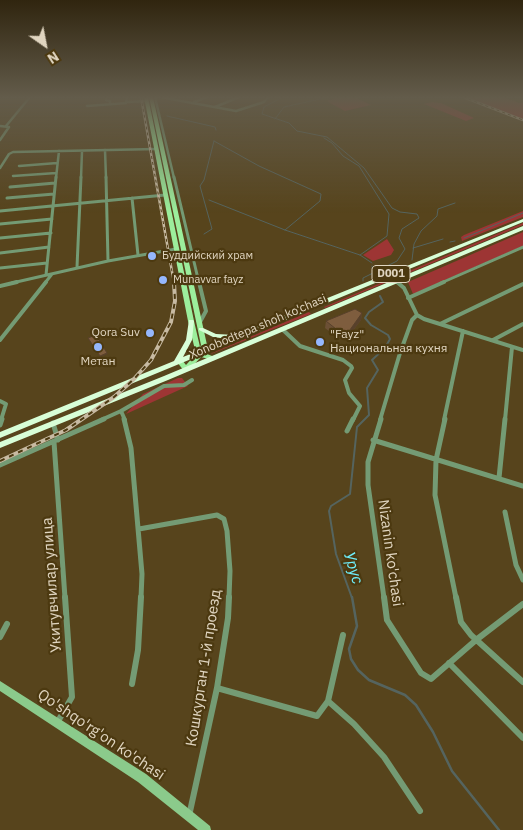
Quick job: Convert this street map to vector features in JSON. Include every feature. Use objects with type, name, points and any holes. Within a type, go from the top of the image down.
[{"type":"highway","name":"Xonobodtepa shoh ko'chasi","points":[[0,434],[200,354],[523,220]]},
{"type":"highway","name":"Xonobodtepa shoh ko'chasi","points":[[0,445],[186,370],[523,228]]},
{"type":"highway","points":[[318,305],[318,309],[324,311]]},
{"type":"highway","points":[[178,363],[190,340],[190,321]]},
{"type":"highway","points":[[200,326],[221,338],[243,336]]},
{"type":"main road","points":[[154,136],[190,321],[200,354]]},
{"type":"main road","points":[[157,136],[204,345],[200,354],[186,370],[178,363]]},
{"type":"main road","points":[[176,250],[184,252]]},
{"type":"main road","points":[[200,354],[213,358]]},
{"type":"street","points":[[164,136],[206,311],[200,326]]},
{"type":"street","points":[[0,168],[9,154],[13,152],[156,149]]},
{"type":"street","points":[[105,150],[108,261]]},
{"type":"street","points":[[46,275],[59,151]]},
{"type":"street","points":[[77,267],[82,151]]},
{"type":"street","points":[[19,166],[57,163]]},
{"type":"street","points":[[14,176],[56,173]]},
{"type":"street","points":[[10,187],[55,183]]},
{"type":"street","points":[[7,198],[54,194]]},
{"type":"street","points":[[0,211],[165,195]]},
{"type":"street","points":[[132,198],[138,255]]},
{"type":"street","points":[[0,224],[52,219]]},
{"type":"street","points":[[0,238],[50,233]]},
{"type":"street","points":[[0,252],[49,247]]},
{"type":"street","points":[[408,298],[523,247]]},
{"type":"street","points":[[0,286],[77,267],[138,255],[176,250]]},
{"type":"street","points":[[0,268],[47,263]]},
{"type":"street","points":[[0,340],[52,274]]},
{"type":"street","points":[[396,281],[404,288],[417,315],[427,321],[523,350]]},
{"type":"street","points":[[440,324],[523,284]]},
{"type":"street","name":"Nizanin ko'chasi","points":[[417,315],[412,320],[400,353],[381,421],[373,440],[368,462],[368,485],[387,620],[425,677],[432,678],[436,676],[449,663]]},
{"type":"street","points":[[493,340],[523,324]]},
{"type":"street","points":[[282,329],[300,346],[343,360],[351,366],[352,368],[345,380],[349,393],[360,406],[347,431]]},
{"type":"street","points":[[463,331],[436,460],[435,495],[461,622],[476,640],[523,682]]},
{"type":"street","points":[[499,478],[512,347]]},
{"type":"street","points":[[0,465],[123,414],[151,392],[168,385],[184,385],[192,380]]},
{"type":"street","points":[[0,401],[6,404],[0,425]]},
{"type":"street","points":[[123,414],[131,448],[139,529],[142,591],[138,650],[132,684]]},
{"type":"street","name":"Укитувчилар улица","points":[[53,423],[56,441],[72,697],[56,722]]},
{"type":"street","points":[[373,440],[523,486]]},
{"type":"street","points":[[505,512],[516,565],[523,580]]},
{"type":"street","name":"Кошкурган 1-й проезд","points":[[139,529],[213,515],[224,519],[228,539],[230,586],[228,618],[216,688],[189,817]]},
{"type":"street","points":[[523,604],[449,663],[523,738]]},
{"type":"street","points":[[0,637],[7,624]]},
{"type":"street","points":[[216,688],[317,716],[328,701],[343,635]]},
{"type":"street","name":"Qo'shqo'rg'on ko'chasi","points":[[0,686],[142,778],[206,830]]},
{"type":"street","points":[[328,701],[354,724],[384,757],[420,811]]},
{"type":"shaded area","points":[[523,211],[523,217],[462,241],[461,237],[464,235]]},
{"type":"shaded area","points":[[523,223],[523,225],[324,307]]},
{"type":"shaded area","points":[[523,232],[523,246],[413,294],[408,282]]},
{"type":"shaded area","points":[[387,239],[394,250],[391,255],[373,261],[363,255]]},
{"type":"shaded area","points":[[309,312],[311,314],[211,354],[212,353]]},
{"type":"shaded area","points":[[178,378],[182,378],[188,386],[126,414],[143,394]]},
{"type":"building","points":[[355,309],[362,313],[347,334],[336,329],[326,321]]},
{"type":"building","name":"Метан","points":[[96,335],[107,353],[100,356],[88,338]]},
{"type":"waterway","name":"Урус","points":[[321,136],[327,137],[364,168],[392,208],[400,212],[417,214],[419,218],[402,229],[399,238],[405,249],[397,261],[373,273]]},
{"type":"waterway","points":[[324,138],[332,143],[343,156],[359,166],[389,214],[387,236],[360,255]]},
{"type":"waterway","points":[[204,234],[212,229],[200,186],[204,180],[214,141],[259,166],[321,194],[320,201],[285,230]]},
{"type":"waterway","points":[[209,200],[285,230]]},
{"type":"waterway","points":[[414,248],[421,231],[437,216],[438,209],[455,203]]},
{"type":"waterway","points":[[464,238],[523,213]]},
{"type":"waterway","points":[[285,230],[360,255]]},
{"type":"waterway","points":[[414,248],[443,239]]},
{"type":"waterway","points":[[450,242],[455,241]]},
{"type":"waterway","points":[[412,260],[414,248]]},
{"type":"waterway","points":[[360,255],[372,263]]},
{"type":"waterway","name":"Урус","points":[[372,266],[373,273]]},
{"type":"waterway","name":"Урус","points":[[363,281],[363,278],[373,273]]},
{"type":"waterway","name":"Урус","points":[[352,598],[336,554],[329,511],[331,506],[350,494],[357,427],[369,415],[367,388],[378,370],[372,360],[385,348],[390,339],[388,335],[371,325],[365,318],[369,312],[383,302],[380,296]]},
{"type":"waterway","name":"Урус","points":[[352,597],[357,626],[349,649],[351,659],[358,670],[369,680],[405,695],[416,705],[433,732],[452,771],[499,830]]},
{"type":"railway","points":[[148,136],[174,283]]},
{"type":"railway","points":[[0,461],[66,430],[114,397],[134,379],[151,360],[171,322],[175,301],[174,282]]},
{"type":"place","name":"Буддийский храм","points":[[152,256]]},
{"type":"place","name":"Munavvar fayz","points":[[163,280]]},
{"type":"place","name":"Qora Suv","points":[[150,333]]},
{"type":"place","name":"\"Fayz\" Национальная кухня","points":[[320,342]]},
{"type":"place","name":"Метан","points":[[98,347]]}]
